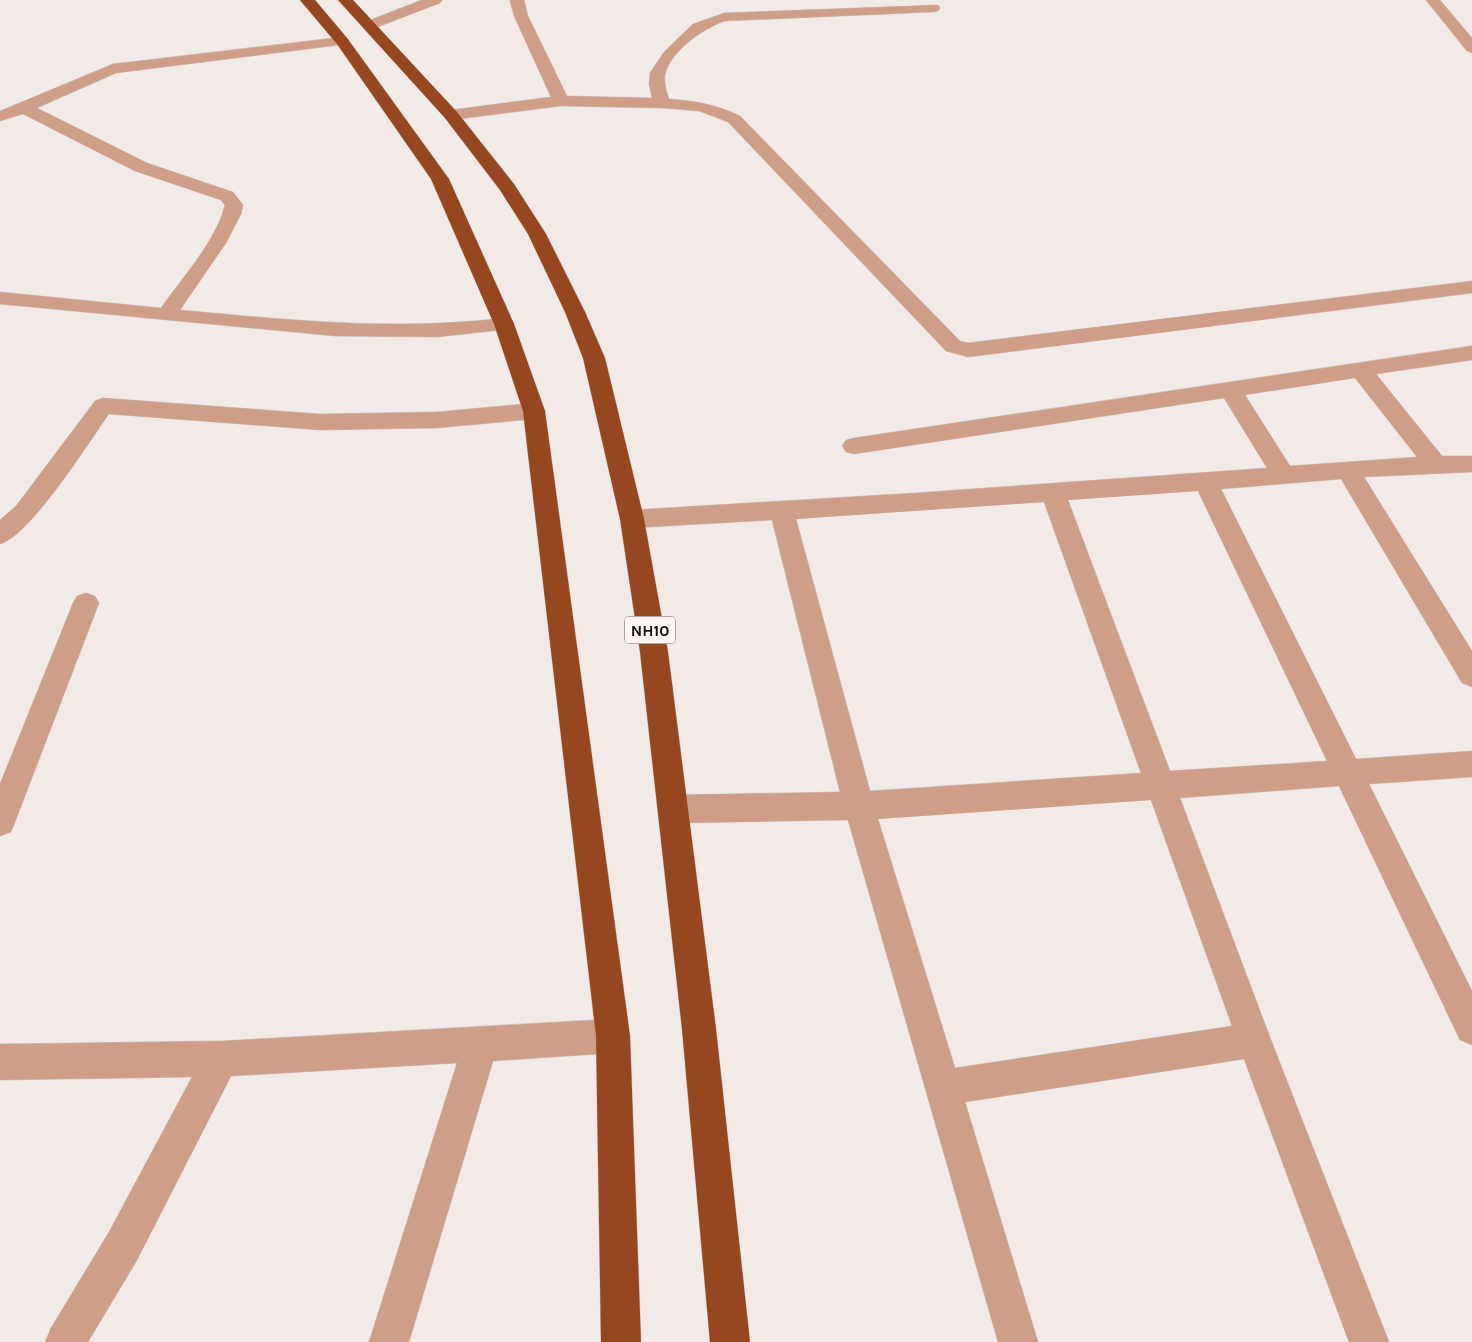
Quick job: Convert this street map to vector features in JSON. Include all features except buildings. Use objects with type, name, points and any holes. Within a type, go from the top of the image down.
[{"type":"highway","points":[[307,0],[342,41],[440,179],[504,324],[534,411],[613,1036],[621,1342]]},
{"type":"highway","name":"NH10","points":[[345,0],[451,115],[508,188],[537,234],[575,312],[594,358],[632,519],[654,652],[698,1020],[730,1342]]},
{"type":"street","points":[[370,25],[435,0]]},
{"type":"street","points":[[517,0],[521,16],[561,101]]},
{"type":"street","points":[[1433,0],[1472,48]]},
{"type":"street","points":[[662,103],[657,83],[660,65],[698,27],[710,21],[724,18],[933,8]]},
{"type":"street","points":[[0,116],[24,108],[113,69],[342,41]]},
{"type":"street","points":[[451,115],[561,101],[662,103],[700,106],[720,112],[734,119],[953,346],[960,348],[978,350],[1472,288]]},
{"type":"street","points":[[24,108],[141,167],[226,196],[232,200],[234,206],[225,227],[166,315]]},
{"type":"street","points":[[0,298],[329,330],[392,332],[466,330],[504,324]]},
{"type":"street","points":[[854,446],[1472,352]]},
{"type":"street","points":[[1360,369],[1435,464]]},
{"type":"street","points":[[1230,389],[1283,474]]},
{"type":"street","points":[[0,535],[25,512],[103,406],[320,422],[437,420],[534,411]]},
{"type":"street","points":[[632,519],[782,512],[1206,482],[1283,474],[1435,464],[1472,464]]},
{"type":"street","points":[[1348,471],[1472,675]]},
{"type":"street","points":[[1206,482],[1472,1028]]},
{"type":"street","points":[[1053,492],[1254,1040],[1369,1342]]},
{"type":"street","points":[[782,512],[859,806],[1018,1342]]},
{"type":"street","points":[[0,822],[86,603]]},
{"type":"street","points":[[674,809],[859,806],[1161,787],[1472,764]]},
{"type":"street","points":[[0,1062],[221,1059],[613,1036]]},
{"type":"street","points":[[943,1088],[1254,1040]]},
{"type":"street","points":[[389,1342],[480,1044]]},
{"type":"street","points":[[64,1342],[123,1246],[221,1059]]}]
